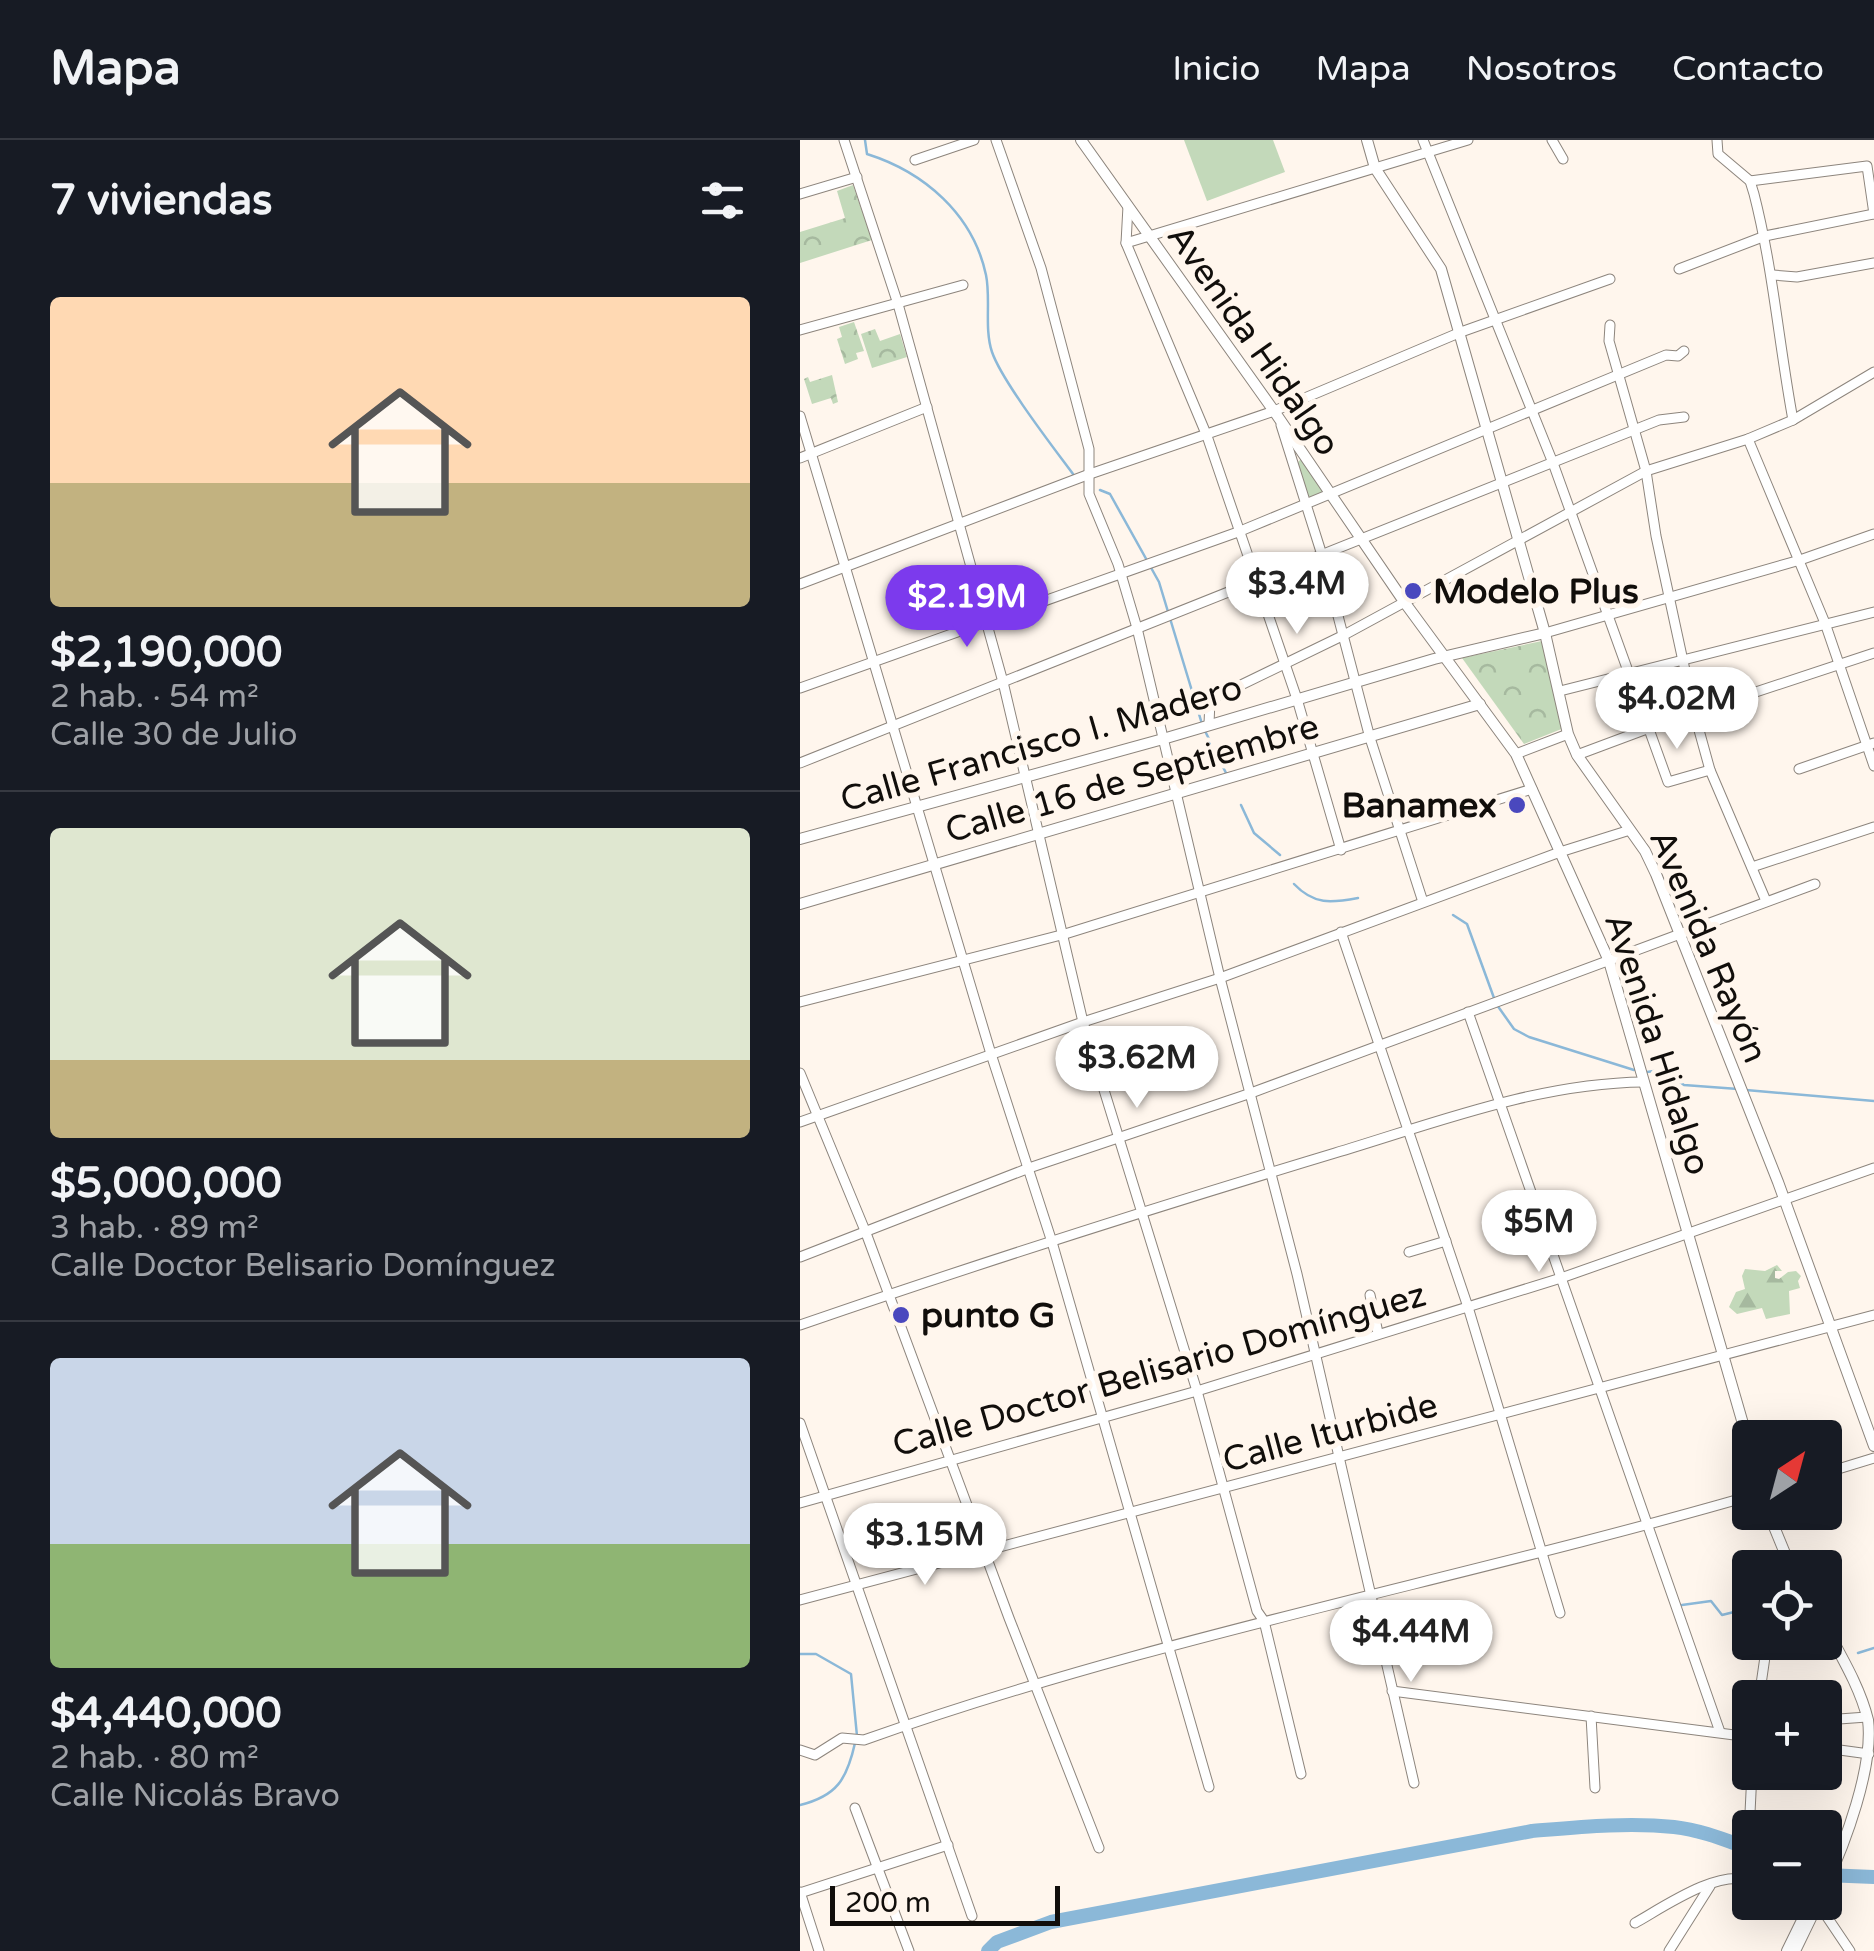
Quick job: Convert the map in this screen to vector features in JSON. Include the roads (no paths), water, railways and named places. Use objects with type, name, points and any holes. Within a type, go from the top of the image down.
[{"type":"main road","name":"Avenida Hidalgo","points":[[1080,140],[1516,754],[1609,961],[1742,1420]]},
{"type":"main road","name":"Avenida Rayón","points":[[1367,140],[1375,168],[1441,268],[1560,690],[1568,734],[1577,755],[1656,874],[1785,1202],[1874,1446]]},
{"type":"main road","name":"Calle Francisco I. Madero","points":[[800,839],[1444,656],[1544,633]]},
{"type":"main road","name":"Calle 16 de Septiembre","points":[[800,904],[1480,704]]},
{"type":"main road","points":[[1841,1660],[1867,1717],[1872,1754],[1842,1843]]},
{"type":"main road","points":[[1786,1951],[1802,1920]]},
{"type":"main road","points":[[1795,1951],[1806,1920]]},
{"type":"street","points":[[844,140],[898,304],[1028,775],[1084,1022],[1197,1391],[1256,1610],[1264,1621],[1300,1774]]},
{"type":"street","points":[[915,160],[974,140]]},
{"type":"street","points":[[996,140],[1041,268],[1090,449],[1089,494],[1126,573],[1162,739],[1315,1352],[1414,1783]]},
{"type":"street","points":[[1423,140],[1553,463],[1668,782],[1710,770]]},
{"type":"street","points":[[1126,243],[1468,140]]},
{"type":"street","points":[[1552,140],[1563,159]]},
{"type":"street","points":[[1717,140],[1718,154],[1724,162],[1750,182],[1765,236],[1793,420]]},
{"type":"street","points":[[1679,269],[1765,236],[1874,214],[1866,166],[1750,182]]},
{"type":"street","points":[[800,194],[857,178]]},
{"type":"street","points":[[1128,206],[1126,243],[1207,436],[1286,664],[1341,850]]},
{"type":"street","points":[[1773,275],[1797,277],[1874,263]]},
{"type":"street","points":[[800,584],[1091,474],[1277,414],[1461,332],[1610,279]]},
{"type":"street","points":[[800,330],[964,285]]},
{"type":"street","points":[[1610,325],[1609,342],[1646,471],[1694,712],[1710,770],[1766,901]]},
{"type":"street","points":[[800,688],[1155,564],[1666,355],[1678,356],[1684,351]]},
{"type":"street","points":[[1207,725],[1208,702],[1344,635],[1646,471],[1748,439],[1793,420],[1874,372]]},
{"type":"street","points":[[800,458],[927,408]]},
{"type":"street","points":[[1277,414],[1322,555],[1370,738],[1423,902]]},
{"type":"street","points":[[800,416],[991,1054],[1052,1242],[1209,1787]]},
{"type":"street","points":[[800,763],[1500,482],[1660,420],[1684,417]]},
{"type":"street","points":[[1748,439],[1825,622],[1874,766]]},
{"type":"street","name":"Calle Francisco I. Madero","points":[[1544,633],[1800,560],[1874,534]]},
{"type":"street","points":[[1560,690],[1874,612]]},
{"type":"street","points":[[1577,755],[1874,653]]},
{"type":"street","points":[[1516,754],[1568,734]]},
{"type":"street","points":[[1800,769],[1870,745]]},
{"type":"street","points":[[800,1002],[1064,934],[1532,789]]},
{"type":"street","points":[[1752,867],[1874,826]]},
{"type":"street","points":[[800,1122],[1220,978],[1560,852],[1630,830]]},
{"type":"street","points":[[800,1258],[1028,1168],[1251,1094],[1815,884]]},
{"type":"street","points":[[1341,932],[1468,1307],[1560,1613]]},
{"type":"street","points":[[1468,1012],[1720,1732]]},
{"type":"street","points":[[800,1072],[866,1233],[1100,1848]]},
{"type":"street","points":[[800,1325],[1143,1212],[1502,1103],[1600,1082],[1644,1081]]},
{"type":"street","name":"Calle Doctor Belisario Domínguez","points":[[800,1503],[1197,1391],[1561,1278],[1874,1168]]},
{"type":"street","points":[[1410,1252],[1446,1241]]},
{"type":"street","points":[[1370,1295],[1378,1333]]},
{"type":"street","name":"Calle Iturbide","points":[[800,1600],[1874,1315]]},
{"type":"street","points":[[800,1423],[972,1916]]},
{"type":"street","points":[[1842,1468],[1874,1458]]},
{"type":"street","points":[[800,1750],[814,1754],[842,1738],[864,1740],[1037,1682],[1166,1645],[1540,1554],[1732,1501]]},
{"type":"street","points":[[1392,1691],[1732,1734]]},
{"type":"street","points":[[1591,1716],[1594,1788]]},
{"type":"street","points":[[1842,1719],[1867,1717]]},
{"type":"street","points":[[1842,1750],[1872,1754]]},
{"type":"street","points":[[856,1808],[908,1951]]},
{"type":"street","points":[[819,1951],[800,1892],[948,1845]]},
{"type":"street","points":[[1636,1923],[1691,1892],[1732,1879]]},
{"type":"street","points":[[1669,1951],[1712,1884]]},
{"type":"street","points":[[1826,1920],[1850,1951]]},
{"type":"waterway","points":[[865,140],[867,154],[926,184],[943,198],[970,233],[986,275],[992,352],[1017,396],[1073,474]]},
{"type":"waterway","points":[[1100,490],[1110,494],[1159,582],[1202,724]]},
{"type":"waterway","points":[[1205,731],[1226,773]]},
{"type":"waterway","points":[[1241,805],[1254,833],[1280,855]]},
{"type":"waterway","points":[[1294,884],[1323,901],[1358,898]]},
{"type":"waterway","points":[[1453,915],[1467,924],[1494,998]]},
{"type":"waterway","points":[[1497,1005],[1514,1029],[1529,1037],[1634,1070]]},
{"type":"waterway","points":[[1647,1072],[1661,1070],[1684,1085],[1738,1089]]},
{"type":"waterway","points":[[1746,1090],[1874,1101]]},
{"type":"waterway","points":[[1682,1605],[1711,1601],[1722,1615],[1732,1612]]},
{"type":"waterway","points":[[1858,1653],[1874,1648]]},
{"type":"waterway","points":[[800,1654],[816,1654],[851,1674],[857,1736]]},
{"type":"waterway","points":[[800,1805],[832,1791],[844,1776],[855,1743]]},
{"type":"waterway","points":[[988,1951],[997,1942],[1051,1922],[1532,1831],[1621,1825],[1674,1827],[1732,1843]]},
{"type":"waterway","points":[[1842,1876],[1874,1877]]},
{"type":"place","name":"Modelo Plus","points":[[1413,591]]},
{"type":"place","name":"Banamex","points":[[1517,805]]},
{"type":"place","name":"punto G","points":[[901,1315]]}]
